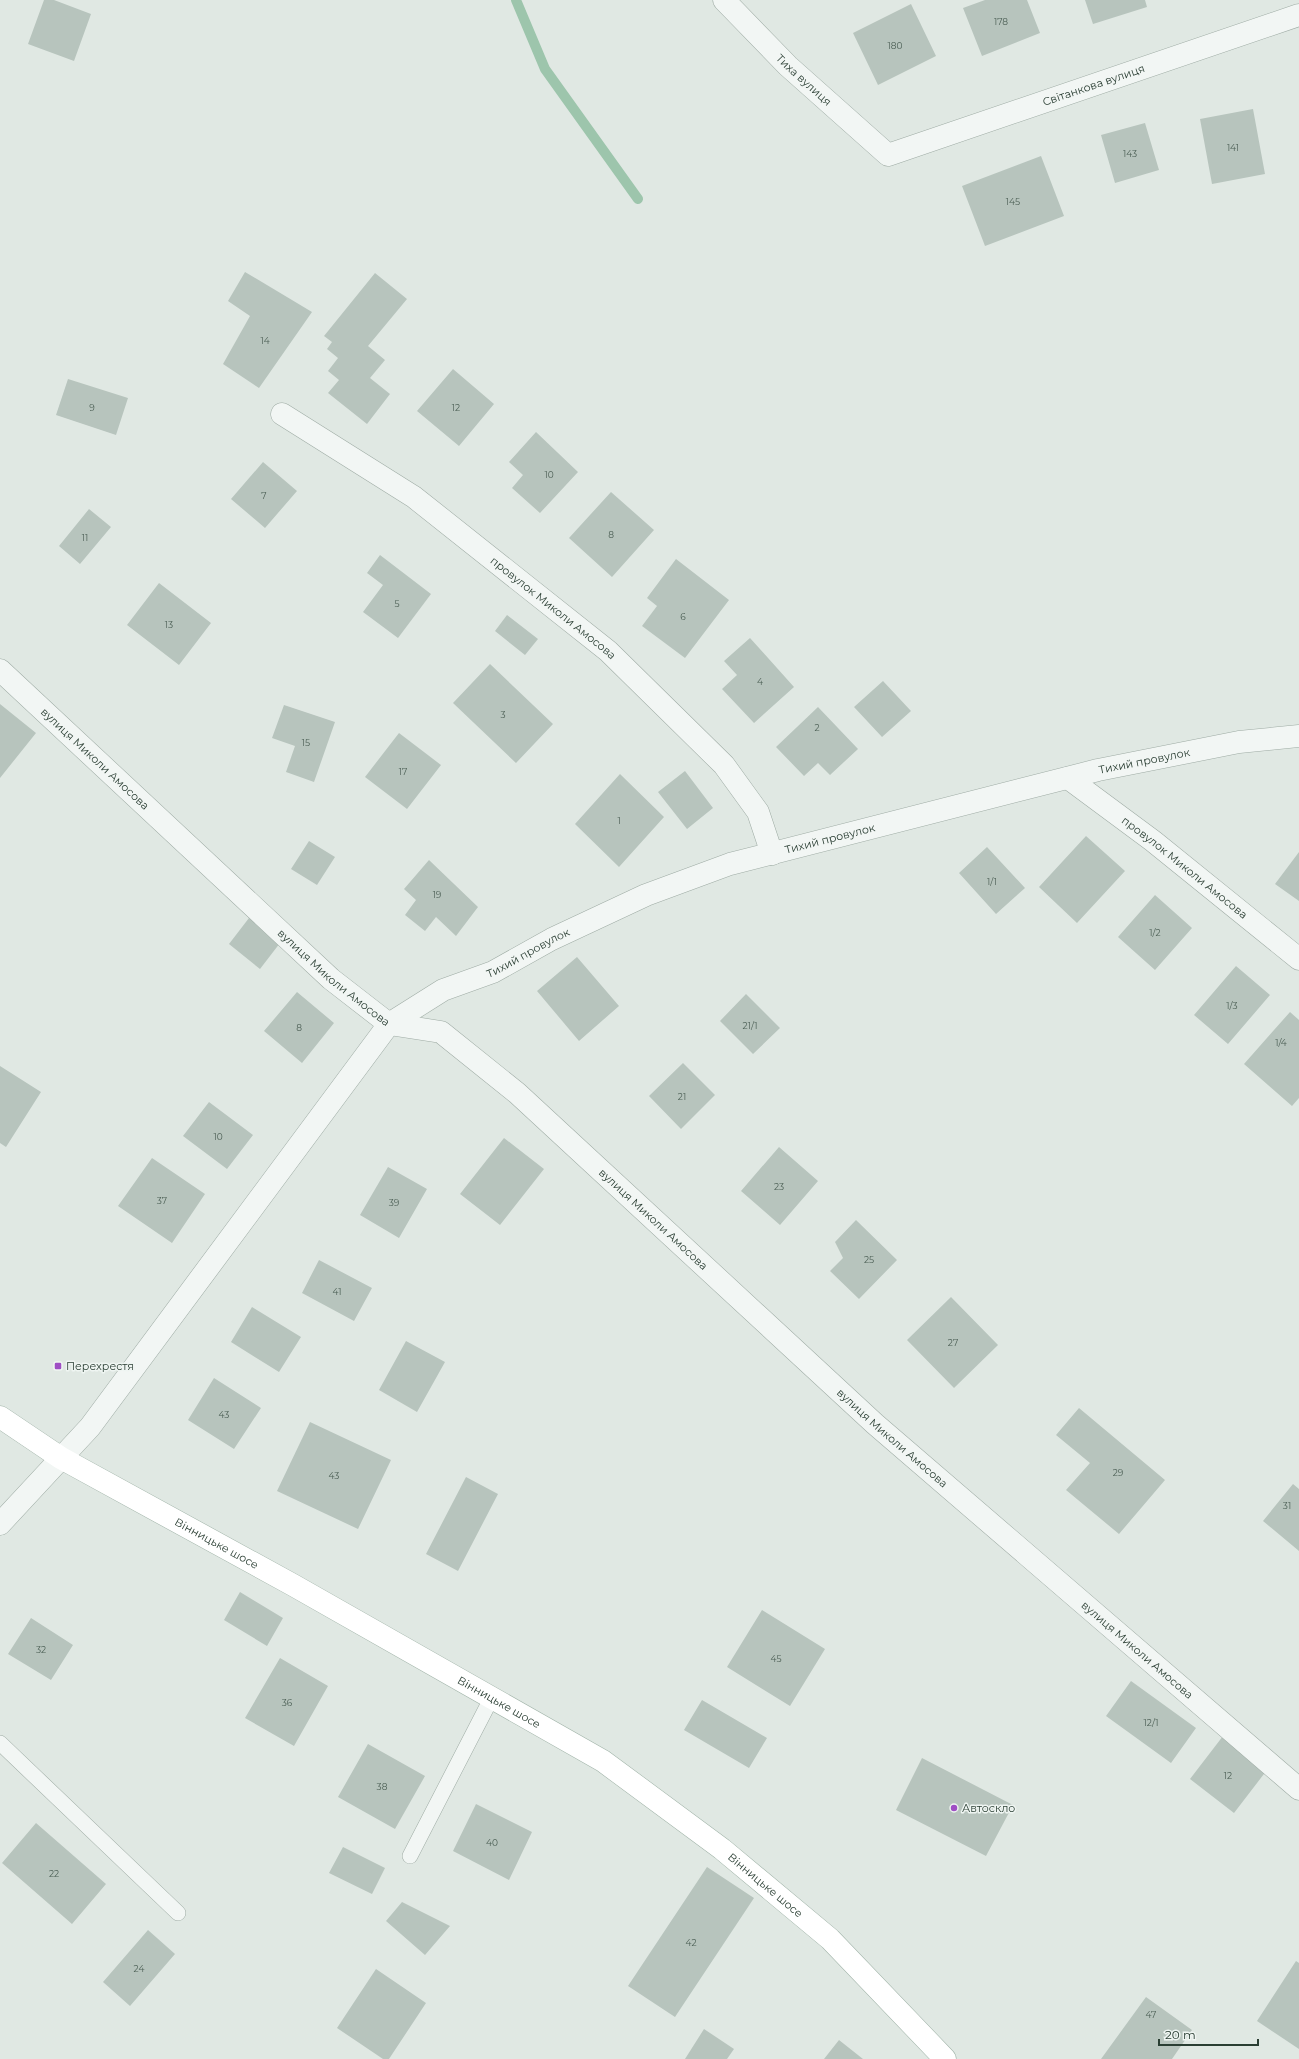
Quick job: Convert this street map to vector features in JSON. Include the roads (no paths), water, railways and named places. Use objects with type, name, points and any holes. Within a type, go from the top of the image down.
[{"type":"main road","name":"Вінницьке шосе","points":[[0,1417],[61,1458],[293,1585],[603,1761],[722,1849],[830,1939],[945,2059]]},
{"type":"street","name":"Тиха вулиця","points":[[724,0],[788,66],[888,155]]},
{"type":"street","name":"Світанкова вулиця","points":[[888,155],[1299,15]]},
{"type":"street","name":"провулок Миколи Амосова","points":[[282,414],[414,497],[608,651],[724,765],[758,812],[772,854]]},
{"type":"street","name":"вулиця Миколи Амосова","points":[[0,670],[331,979],[389,1024],[441,1032],[517,1093],[875,1424],[1299,1789]]},
{"type":"street","name":"Тихий провулок","points":[[389,1024],[443,990],[493,972],[552,940],[646,895],[730,864],[1098,770],[1238,742],[1299,736]]},
{"type":"street","name":"провулок Миколи Амосова","points":[[1068,778],[1153,841],[1299,959]]},
{"type":"street","points":[[0,1524],[90,1427],[389,1024]]},
{"type":"lane","points":[[410,1856],[490,1698]]},
{"type":"lane","points":[[0,1744],[178,1913]]},
{"type":"waterway","points":[[516,0],[545,69],[638,199]]},
{"type":"place","name":"Перехрестя","points":[[58,1366]]},
{"type":"place","name":"Автоскло","points":[[954,1808]]}]
